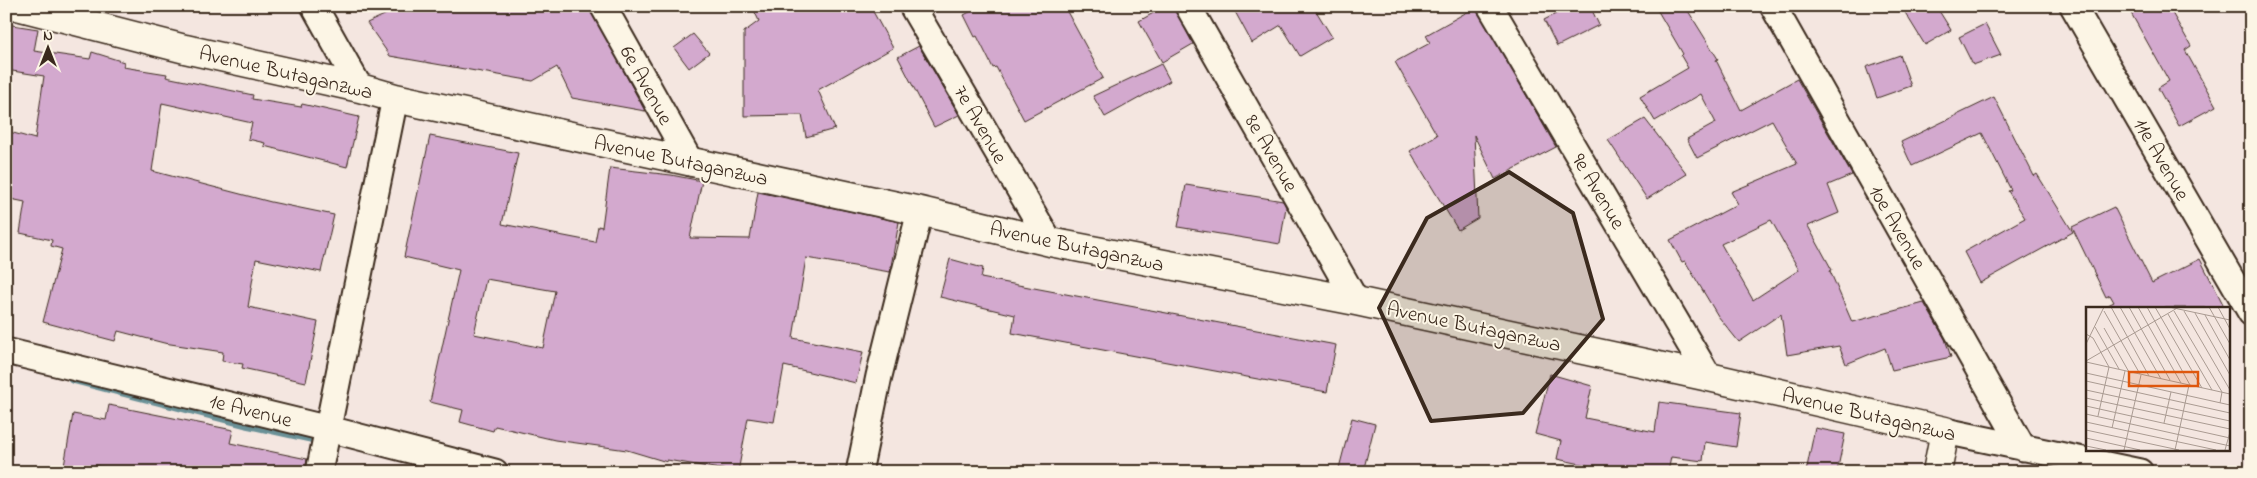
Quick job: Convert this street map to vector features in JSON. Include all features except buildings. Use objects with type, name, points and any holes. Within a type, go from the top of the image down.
[{"type":"street","points":[[314,6],[360,88]]},
{"type":"street","name":"6e Avenue","points":[[603,6],[692,163]]},
{"type":"street","name":"7e Avenue","points":[[912,6],[1050,242]]},
{"type":"street","name":"8e Avenue","points":[[1188,6],[1356,301]]},
{"type":"street","name":"9e Avenue","points":[[1490,6],[1709,376]]},
{"type":"street","name":"10e Avenue","points":[[1773,6],[2023,448]]},
{"type":"street","name":"11e Avenue","points":[[2073,6],[2251,313]]},
{"type":"street","name":"Avenue Butaganzwa","points":[[22,7],[185,49],[360,88],[395,98],[920,211],[1050,242],[1356,301],[1709,376],[1945,431],[2140,472]]},
{"type":"street","points":[[319,472],[395,98]]},
{"type":"street","points":[[859,472],[879,376],[920,211]]},
{"type":"street","name":"1e Avenue","points":[[6,351],[329,429],[496,472]]},
{"type":"street","points":[[1937,472],[1945,431]]},
{"type":"highlighted area","points":[[1509,172],[1573,213],[1603,319],[1523,413],[1431,421],[1379,308],[1427,218]]},
{"type":"waterway","points":[[72,379],[246,424],[324,441]]}]
